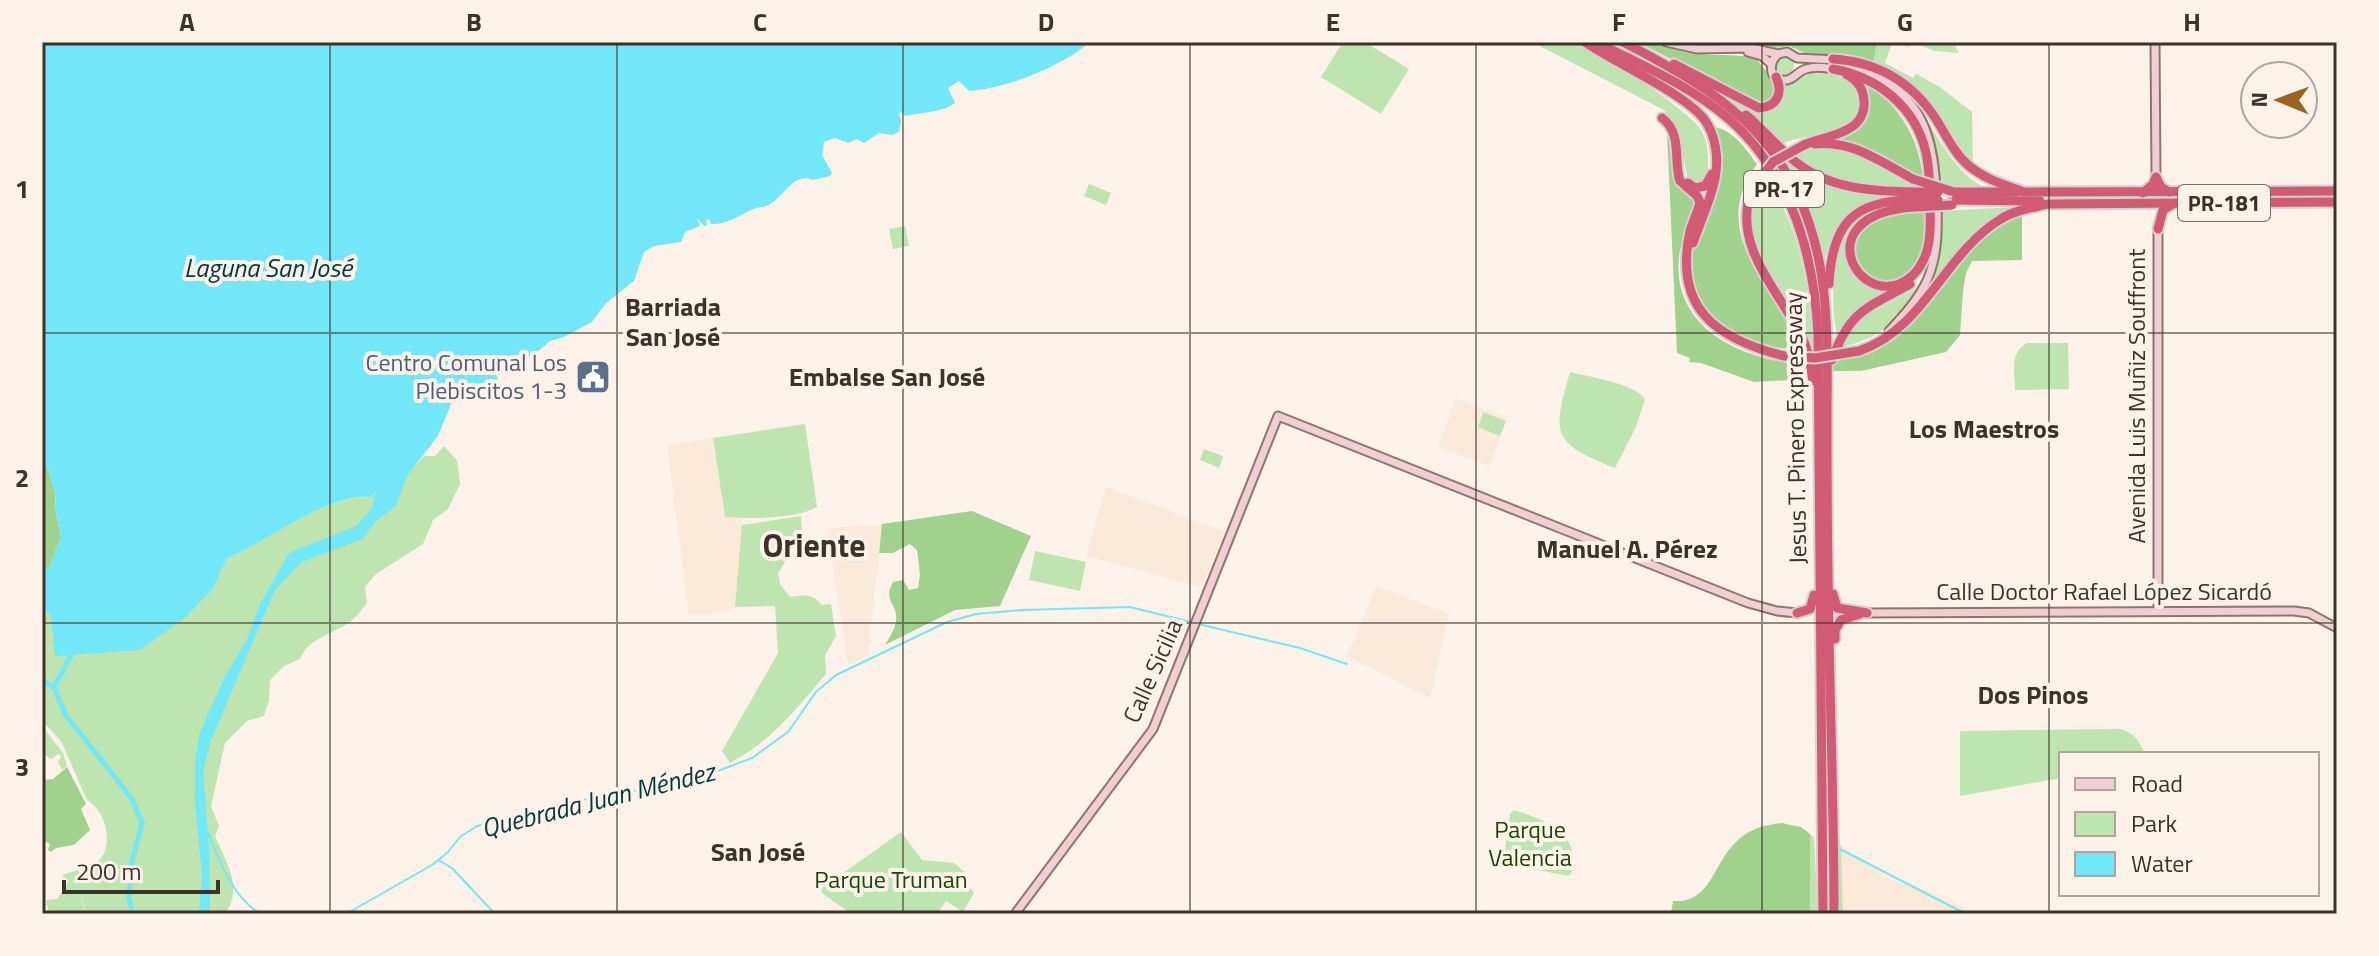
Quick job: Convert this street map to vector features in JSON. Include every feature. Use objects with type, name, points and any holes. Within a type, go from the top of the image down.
[{"type":"highway","points":[[1585,42],[1693,108],[1711,131],[1717,155],[1715,180],[1687,257]]},
{"type":"highway","name":"Jesus T. Pinero Expressway","points":[[1596,42],[1671,81],[1717,110],[1748,139],[1782,186],[1798,219],[1813,278],[1818,334],[1824,658],[1823,914]]},
{"type":"highway","name":"Jesus T. Pinero Expressway","points":[[1623,42],[1713,94],[1743,118],[1785,170],[1808,218],[1817,246],[1827,308],[1823,565]]},
{"type":"highway","points":[[1639,50],[1693,72],[1759,108],[1769,106],[1777,99],[1779,86],[1776,77]]},
{"type":"highway","points":[[1819,428],[1808,352],[1756,261],[1749,242],[1747,208],[1751,191],[1773,162],[1804,145],[1849,129],[1862,113],[1864,99],[1860,85],[1833,64]]},
{"type":"highway","points":[[1833,64],[1889,92],[1915,122],[1927,155],[1931,219],[1927,253],[1915,272],[1902,282],[1882,285],[1866,279],[1858,273],[1851,259],[1849,250],[1854,232],[1860,224],[1877,214],[1913,199]]},
{"type":"highway","points":[[1833,64],[1867,65],[1898,79],[1924,102],[1969,166],[2024,197]]},
{"type":"highway","points":[[1713,94],[1740,110],[1796,163],[1824,179],[1856,189],[1913,199],[1953,199]]},
{"type":"highway","points":[[1672,95],[1698,118],[1713,147],[1711,178],[1705,186],[1695,188],[1684,178],[1676,126],[1663,116],[1675,137],[1680,181],[1700,202],[1690,231],[1687,257],[1688,278],[1694,299],[1714,327],[1725,335],[1784,356],[1815,358],[1859,351],[1886,339],[1912,317],[1970,245],[2002,218],[2048,204],[2132,204]]},
{"type":"highway","points":[[1804,145],[1847,145],[1953,199]]},
{"type":"highway","points":[[2143,193],[2156,177],[2161,187],[2169,192]]},
{"type":"highway","name":"PR-181","points":[[1953,199],[2337,189]]},
{"type":"highway","name":"PR-181","points":[[2024,197],[2132,204],[2337,203]]},
{"type":"highway","points":[[1827,308],[1832,251],[1837,235],[1846,222],[1862,209],[1878,202],[1953,199]]},
{"type":"highway","points":[[2145,204],[2155,217],[2158,229]]},
{"type":"highway","points":[[2158,229],[2163,210],[2173,204]]},
{"type":"highway","points":[[1828,374],[1839,340],[1852,319],[1912,283],[1923,271],[1934,246],[1937,208]]},
{"type":"highway","points":[[1823,565],[1835,606],[1867,613]]},
{"type":"highway","points":[[1797,613],[1813,606],[1823,565]]},
{"type":"highway","points":[[1797,613],[1814,621],[1824,658]]},
{"type":"highway","points":[[1824,658],[1838,623],[1853,615],[1867,613]]},
{"type":"highway","name":"Jesus T. Pinero Expressway","points":[[1824,658],[1834,914]]},
{"type":"street","points":[[1666,42],[1697,49],[1752,48],[1778,54],[1790,53],[1797,58],[1869,72],[1897,87],[1914,107],[1932,146],[1937,208],[1936,252],[1924,288],[1911,308],[1873,346]]},
{"type":"street","points":[[2155,42],[2156,177]]},
{"type":"street","points":[[1738,50],[1758,54],[1771,64],[1776,77],[1788,79],[1798,72],[1833,64]]},
{"type":"street","points":[[1771,64],[1778,54]]},
{"type":"street","points":[[1797,58],[1798,72]]},
{"type":"street","name":"Avenida Luis Muñiz Souffront","points":[[2158,229],[2158,611]]},
{"type":"street","name":"Calle Sicilia","points":[[1015,914],[1153,729],[1278,416],[1748,603],[1797,613]]},
{"type":"street","name":"Calle Doctor Rafael López Sicardó","points":[[1867,613],[2294,611],[2309,613],[2337,628]]},
{"type":"shaded area","points":[[1456,398],[1507,418],[1489,466],[1438,447]]},
{"type":"shaded area","points":[[713,438],[724,516],[742,518],[735,607],[711,615],[689,614],[667,445]]},
{"type":"shaded area","points":[[1106,487],[1225,532],[1201,587],[1086,556]]},
{"type":"shaded area","points":[[882,524],[868,655],[848,664],[827,528]]},
{"type":"shaded area","points":[[1377,586],[1449,614],[1430,698],[1347,656]]},
{"type":"shaded area","points":[[1841,845],[1890,879],[1946,897],[1969,914],[1843,914]]},
{"type":"green space","points":[[1571,41],[1586,46],[1678,108],[1699,127],[1705,140],[1707,181],[1698,186],[1688,180],[1677,127],[1664,110],[1532,42]]},
{"type":"green space","points":[[1343,42],[1365,42],[1409,69],[1381,114],[1321,77]]},
{"type":"green space","points":[[1638,42],[1699,54],[1756,58],[1775,83],[1773,97],[1765,103],[1754,102]]},
{"type":"green space","points":[[1711,42],[1877,42],[1873,64],[1847,56],[1805,53],[1789,46],[1775,48],[1751,43]]},
{"type":"green space","points":[[1877,42],[1911,42],[1909,47],[1892,43],[1885,63],[1913,78],[1916,74],[1940,87],[1972,112],[1973,166],[1937,117],[1873,64]]},
{"type":"green space","points":[[1911,42],[1953,42],[1959,53],[1935,51]]},
{"type":"green space","points":[[1781,57],[1789,57],[1794,66],[1792,73],[1781,75],[1776,70],[1776,62]]},
{"type":"green space","points":[[1820,72],[1846,78],[1856,91],[1859,106],[1855,117],[1835,130],[1782,144],[1730,99],[1758,110],[1782,84]]},
{"type":"green space","points":[[1860,81],[1885,99],[1904,122],[1917,148],[1923,179],[1859,146],[1836,139],[1863,115]]},
{"type":"green space","points":[[1911,99],[1952,159],[1980,185],[1979,188],[1937,184]]},
{"type":"green space","points":[[1658,118],[1672,140],[1673,167],[1678,184],[1696,202],[1679,256],[1680,282],[1687,304],[1700,322],[1717,337],[1760,357],[1807,365],[1809,379],[1754,382],[1701,363],[1689,362],[1690,358],[1677,353],[1667,133]]},
{"type":"green space","points":[[1713,127],[1733,136],[1757,164],[1745,184],[1739,204],[1743,241],[1750,259],[1804,351],[1767,346],[1727,330],[1702,307],[1693,287],[1689,263],[1721,154]]},
{"type":"green space","points":[[1816,147],[1868,159],[1913,187],[1866,186],[1824,177],[1791,155]]},
{"type":"green space","points":[[1787,157],[1813,178],[1840,190],[1903,196],[1876,201],[1853,212],[1836,229],[1824,256],[1802,196],[1783,160]]},
{"type":"green space","points":[[1765,178],[1795,238],[1806,283],[1813,351],[1810,351],[1754,248],[1752,209]]},
{"type":"green space","points":[[1089,184],[1111,193],[1106,205],[1084,196]]},
{"type":"green space","points":[[1888,206],[1856,225],[1846,247],[1849,269],[1855,278],[1874,290],[1887,292],[1837,333],[1833,304],[1835,268],[1845,234],[1863,212]]},
{"type":"green space","points":[[2016,207],[1967,239],[1933,279],[1940,245],[1940,211]]},
{"type":"green space","points":[[1925,212],[1921,251],[1913,269],[1895,282],[1872,280],[1858,263],[1852,248],[1854,237],[1875,221]]},
{"type":"green space","points":[[2022,216],[2022,260],[1972,261],[1963,291],[1960,335],[1946,352],[1861,371],[1833,371],[1833,362],[1860,355],[1903,330],[1973,248],[2002,225]]},
{"type":"green space","points":[[905,226],[909,246],[893,249],[889,229]]},
{"type":"green space","points":[[1919,287],[1906,309],[1888,327],[1866,339],[1841,347],[1853,325],[1861,318]]},
{"type":"green space","points":[[2027,343],[2068,343],[2069,389],[2015,390],[2015,358]]},
{"type":"green space","points":[[1570,372],[1621,385],[1645,399],[1636,427],[1615,468],[1579,451],[1562,434],[1561,410]]},
{"type":"green space","points":[[1483,412],[1506,421],[1500,436],[1478,427]]},
{"type":"green space","points":[[805,424],[817,507],[785,516],[725,517],[713,438]]},
{"type":"green space","points":[[444,446],[457,460],[460,484],[448,509],[433,520],[423,544],[376,574],[365,587],[367,603],[353,620],[315,641],[300,659],[284,666],[270,680],[264,716],[247,721],[225,743],[211,806],[219,826],[215,836],[233,885],[225,914],[124,914],[122,911],[122,914],[85,914],[80,886],[84,912],[49,912],[46,900],[57,899],[69,881],[62,875],[78,870],[82,875],[80,885],[83,876],[94,870],[91,867],[103,855],[107,838],[102,816],[87,800],[61,741],[42,721],[42,606],[51,617],[214,587],[227,558],[316,510],[353,498],[372,497],[376,486],[406,476],[424,456],[435,456]]},
{"type":"green space","points":[[1204,449],[1223,456],[1219,468],[1200,460]]},
{"type":"green space","points":[[42,453],[55,491],[61,537],[49,567],[42,570]]},
{"type":"green space","points":[[972,511],[1031,536],[1000,606],[955,610],[885,645],[896,623],[889,594],[893,582],[903,580],[909,590],[918,588],[920,575],[917,550],[910,544],[893,553],[879,553],[882,524]]},
{"type":"green space","points":[[801,516],[802,533],[778,573],[780,584],[790,597],[808,596],[822,605],[831,604],[836,636],[825,655],[826,674],[771,734],[730,763],[722,751],[778,653],[775,606],[735,607],[742,525]]},
{"type":"green space","points":[[1035,551],[1086,562],[1080,591],[1029,580]]},
{"type":"green space","points":[[42,726],[63,753],[67,766],[62,770],[58,762],[59,754],[51,759],[42,753]]},
{"type":"green space","points":[[2121,729],[2136,738],[2144,752],[2059,752],[2059,778],[1960,796],[1960,731]]},
{"type":"green space","points":[[67,767],[86,804],[81,809],[90,830],[74,845],[51,852],[48,850],[50,844],[42,840],[42,780],[53,779]]},
{"type":"green space","name":"Parque Valencia","points":[[1514,810],[1559,830],[1571,848],[1571,874],[1568,876],[1503,863],[1510,814]]},
{"type":"green space","points":[[1782,823],[1801,827],[1810,834],[1810,914],[1671,914],[1673,901],[1690,899],[1702,891],[1740,838],[1758,828]]},
{"type":"green space","name":"Parque Truman","points":[[901,832],[922,860],[954,863],[966,873],[965,880],[974,893],[963,912],[946,901],[937,914],[851,914],[822,893],[822,888]]},
{"type":"green space","points":[[1810,834],[1814,837],[1818,914],[1810,914]]},
{"type":"green space","points":[[1838,844],[1841,845],[1843,914],[1839,914]]},
{"type":"water","name":"Laguna San José","points":[[42,42],[1090,42],[1065,60],[1016,81],[969,91],[959,81],[948,88],[955,103],[938,110],[905,116],[902,111],[899,114],[899,132],[892,135],[879,133],[864,143],[857,139],[848,143],[835,138],[824,142],[822,155],[832,173],[830,176],[799,179],[772,203],[727,221],[711,224],[709,219],[704,226],[697,218],[700,226],[685,232],[681,242],[654,246],[644,252],[634,281],[606,303],[592,322],[550,341],[503,372],[499,369],[495,373],[498,379],[482,392],[461,391],[455,394],[438,436],[407,476],[396,506],[376,521],[362,539],[302,562],[275,590],[211,740],[203,772],[210,914],[199,914],[202,875],[195,804],[195,759],[200,732],[225,676],[247,640],[259,606],[289,553],[356,526],[372,508],[376,490],[372,497],[354,498],[317,510],[227,558],[214,587],[186,617],[140,650],[55,656],[51,617],[42,606],[42,570],[49,567],[61,537],[55,491],[42,453]]},
{"type":"waterway","name":"Quebrada Juan Méndez","points":[[346,914],[432,865],[460,837],[477,826],[564,803],[691,781],[752,758],[788,732],[816,692],[836,675],[947,622],[976,614],[1021,610],[1130,607],[1191,622]]},
{"type":"waterway","name":"Quebrada Juan Méndez","points":[[1198,624],[1300,648],[1347,664]]},
{"type":"waterway","points":[[74,650],[54,687],[65,714],[132,799],[142,823],[132,861],[129,897],[133,914]]},
{"type":"waterway","points":[[42,680],[54,687]]},
{"type":"waterway","name":"Quebrada Juan Méndez","points":[[208,832],[234,888],[260,914]]},
{"type":"waterway","name":"Quebrada Juan Méndez","points":[[1836,847],[1966,914]]},
{"type":"waterway","points":[[438,860],[452,868],[495,914]]},
{"type":"place","name":"Centro Comunal Los Plebiscitos 1-3","points":[[593,377]]},
{"type":"district","name":"Barriada San José","points":[[673,322]]},
{"type":"district","name":"Embalse San José","points":[[887,377]]},
{"type":"district","name":"Los Maestros","points":[[1984,429]]},
{"type":"district","name":"Oriente","points":[[814,546]]},
{"type":"district","name":"Manuel A. Pérez","points":[[1627,549]]},
{"type":"district","name":"Dos Pinos","points":[[2033,695]]},
{"type":"district","name":"San José","points":[[758,852]]}]
